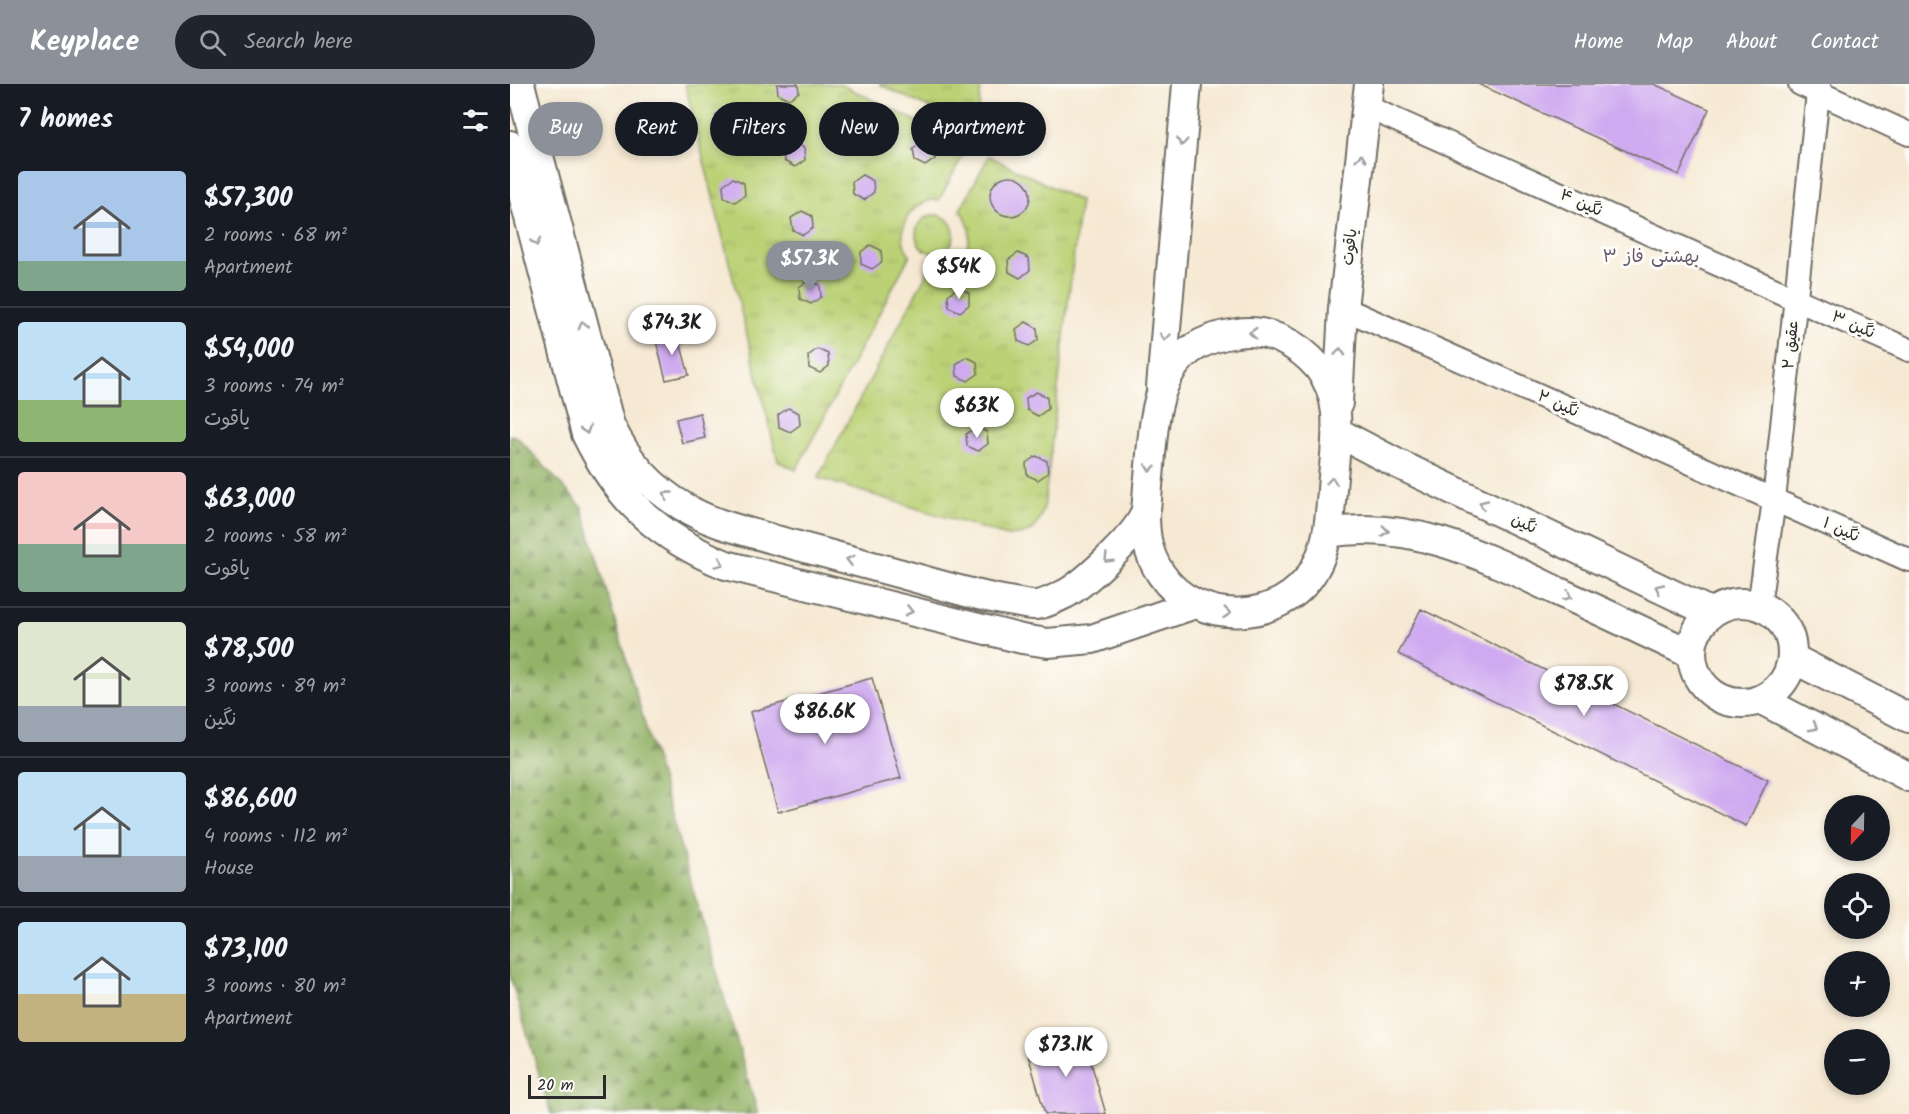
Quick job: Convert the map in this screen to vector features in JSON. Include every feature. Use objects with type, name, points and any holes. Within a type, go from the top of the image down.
[{"type":"street","points":[[520,84],[610,425],[620,447],[648,481],[686,509],[741,530],[978,595],[1037,605],[1068,592],[1104,564],[1145,514]]},
{"type":"street","points":[[1187,84],[1160,392],[1155,413],[1145,514],[1145,535],[1151,556],[1162,576],[1176,592],[1195,604]]},
{"type":"street","points":[[1812,87],[1909,134]]},
{"type":"street","name":"عقیق ۲","points":[[1759,606],[1774,500],[1796,299],[1812,87]]},
{"type":"street","name":"نگین ۴","points":[[1368,95],[1796,299]]},
{"type":"street","name":"یاقوت","points":[[1195,604],[1216,611],[1238,614],[1260,611],[1280,603],[1298,590],[1313,573],[1323,554],[1337,421],[1343,308],[1368,95]]},
{"type":"street","points":[[510,144],[586,434],[598,459],[630,503],[673,539],[699,554],[726,565],[1039,642],[1092,639],[1195,604]]},
{"type":"street","name":"نگین ۳","points":[[1796,299],[1909,350]]},
{"type":"street","name":"نگین ۲","points":[[1343,308],[1774,500]]},
{"type":"street","points":[[1160,392],[1170,372],[1184,355],[1202,343],[1222,335],[1245,332],[1266,334],[1287,341],[1306,354],[1321,370],[1331,389],[1337,421]]},
{"type":"street","name":"نگین","points":[[1337,421],[1396,463],[1712,613]]},
{"type":"street","name":"نگین ۱","points":[[1774,500],[1909,560]]},
{"type":"street","points":[[1327,533],[1344,530],[1375,530],[1422,535],[1477,553],[1692,654]]},
{"type":"street","points":[[1747,603],[1759,606],[1773,614],[1784,627],[1790,642],[1792,658],[1789,671],[1773,693],[1762,699],[1746,703],[1730,702],[1714,696],[1702,685],[1694,670],[1692,642],[1696,631],[1712,613],[1734,604],[1747,603]]},
{"type":"street","points":[[1792,658],[1909,718]]},
{"type":"street","points":[[1762,699],[1909,777]]},
{"type":"green space","points":[[685,84],[840,84],[877,102],[819,102],[819,156],[899,156],[899,113],[911,118],[911,156],[963,156],[939,200],[920,205],[907,218],[903,237],[910,255],[796,470],[778,461],[698,137],[698,102],[689,102]]},
{"type":"green space","points":[[879,84],[981,84],[979,102],[917,102]]},
{"type":"green space","points":[[989,156],[1080,201],[1044,508],[1035,527],[1028,533],[1007,536],[818,478],[930,267],[942,267],[952,263],[966,249],[969,230],[960,210]]},
{"type":"green space","points":[[935,215],[949,220],[954,234],[949,248],[935,253],[921,248],[916,234],[921,220]]},
{"type":"green space","points":[[510,435],[517,437],[582,507],[758,1114],[551,1114],[510,976]]},
{"type":"building","points":[[777,84],[798,84],[799,92],[789,99],[778,94]]},
{"type":"building","points":[[1478,84],[1654,84],[1709,109],[1679,175]]},
{"type":"building","points":[[784,156],[805,156],[805,160],[795,167],[784,161]]},
{"type":"building","points":[[914,156],[935,156],[935,159],[925,166],[915,161]]},
{"type":"building","points":[[862,175],[873,181],[874,192],[864,200],[853,194],[852,182]]},
{"type":"building","points":[[1010,176],[1024,182],[1030,196],[1024,210],[1010,216],[996,210],[990,196],[996,182]]},
{"type":"building","points":[[733,178],[744,183],[745,195],[735,202],[724,197],[723,185]]},
{"type":"building","points":[[802,211],[812,216],[813,228],[803,235],[793,230],[791,218]]},
{"type":"building","points":[[870,245],[881,250],[882,262],[872,269],[861,264],[861,252]]},
{"type":"building","points":[[1018,253],[1029,258],[1030,270],[1020,278],[1009,272],[1008,260]]},
{"type":"building","points":[[809,280],[820,285],[821,297],[811,304],[800,299],[799,287]]},
{"type":"building","points":[[958,287],[969,293],[969,305],[960,312],[949,307],[948,295]]},
{"type":"building","points":[[1026,322],[1037,328],[1038,340],[1029,346],[1018,341],[1016,329]]},
{"type":"building","points":[[677,331],[689,375],[666,380],[655,337]]},
{"type":"building","points":[[817,349],[828,354],[829,366],[820,373],[809,368],[808,356]]},
{"type":"building","points":[[967,357],[977,362],[978,374],[968,381],[957,376],[956,364]]},
{"type":"building","points":[[1036,392],[1047,397],[1048,409],[1038,416],[1027,410],[1026,398]]},
{"type":"building","points":[[788,408],[799,413],[800,425],[790,432],[779,427],[778,415]]},
{"type":"building","points":[[700,413],[705,438],[682,443],[676,419]]},
{"type":"building","points":[[976,427],[987,432],[988,444],[978,451],[967,446],[966,434]]},
{"type":"building","points":[[1036,456],[1047,461],[1048,473],[1038,480],[1027,475],[1026,463]]},
{"type":"building","points":[[1421,609],[1768,780],[1746,826],[1398,654]]},
{"type":"building","points":[[872,678],[901,778],[778,812],[750,712]]},
{"type":"building","points":[[1083,1035],[1106,1114],[1045,1114],[1027,1051]]},
{"type":"district","name":"بهشتی فاز ۳","points":[[1651,257]]}]
